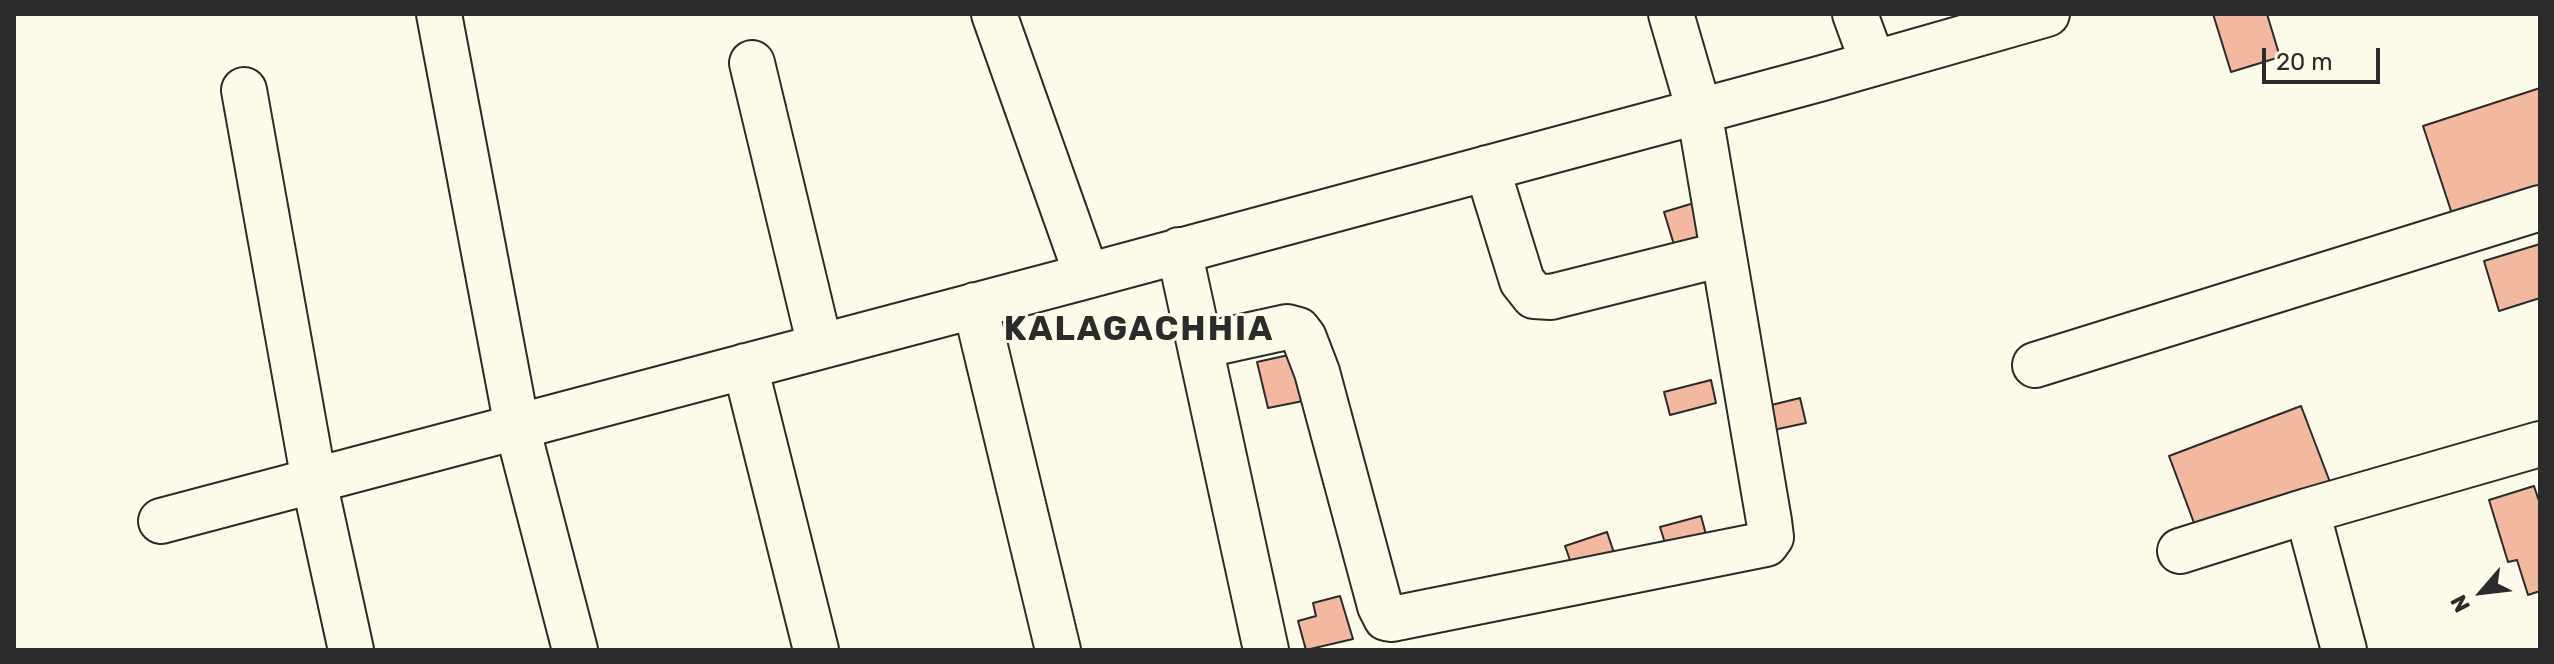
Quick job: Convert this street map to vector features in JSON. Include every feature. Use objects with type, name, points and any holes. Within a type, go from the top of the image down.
[{"type":"street","points":[[439,14],[517,427],[575,650]]},
{"type":"street","points":[[994,14],[1087,276]]},
{"type":"street","points":[[1200,346],[1287,327],[1298,330],[1304,338],[1317,372],[1380,606],[1386,618],[1754,548],[1769,541],[1769,521],[1699,110],[1671,14]]},
{"type":"street","points":[[1855,14],[1873,63]]},
{"type":"street","points":[[161,521],[1087,276],[2047,14]]},
{"type":"street","points":[[752,63],[820,346]]},
{"type":"street","points":[[244,90],[314,481],[351,650]]},
{"type":"street","points":[[1487,168],[1522,281],[1534,296],[1551,297],[1723,254]]},
{"type":"street","points":[[2035,365],[2540,208]]},
{"type":"street","points":[[1179,250],[1266,650]]},
{"type":"street","points":[[975,305],[1058,650]]},
{"type":"street","points":[[745,366],[816,650]]},
{"type":"street","points":[[2180,551],[2540,444]]},
{"type":"street","points":[[2307,511],[2344,650]]},
{"type":"building","points":[[2213,14],[2267,14],[2280,57],[2231,72]]},
{"type":"building","points":[[2540,88],[2540,192],[2454,220],[2423,126]]},
{"type":"building","points":[[1694,203],[1707,249],[1678,258],[1664,212]]},
{"type":"building","points":[[2540,244],[2540,298],[2499,311],[2484,261]]},
{"type":"building","points":[[1293,354],[1303,401],[1268,408],[1257,362]]},
{"type":"building","points":[[1711,380],[1716,403],[1670,415],[1664,392]]},
{"type":"building","points":[[1800,398],[1806,423],[1764,432],[1759,408]]},
{"type":"building","points":[[2301,406],[2333,490],[2200,539],[2169,456]]},
{"type":"building","points":[[2534,486],[2540,504],[2540,591],[2528,595],[2517,560],[2508,562],[2489,500]]},
{"type":"building","points":[[1701,516],[1708,542],[1668,553],[1660,527]]},
{"type":"building","points":[[1607,532],[1618,565],[1577,580],[1565,546]]},
{"type":"building","points":[[1340,596],[1353,639],[1306,650],[1298,621],[1316,616],[1313,603]]},
{"type":"district","name":"KALAGACHHIA","points":[[1139,330]]}]
